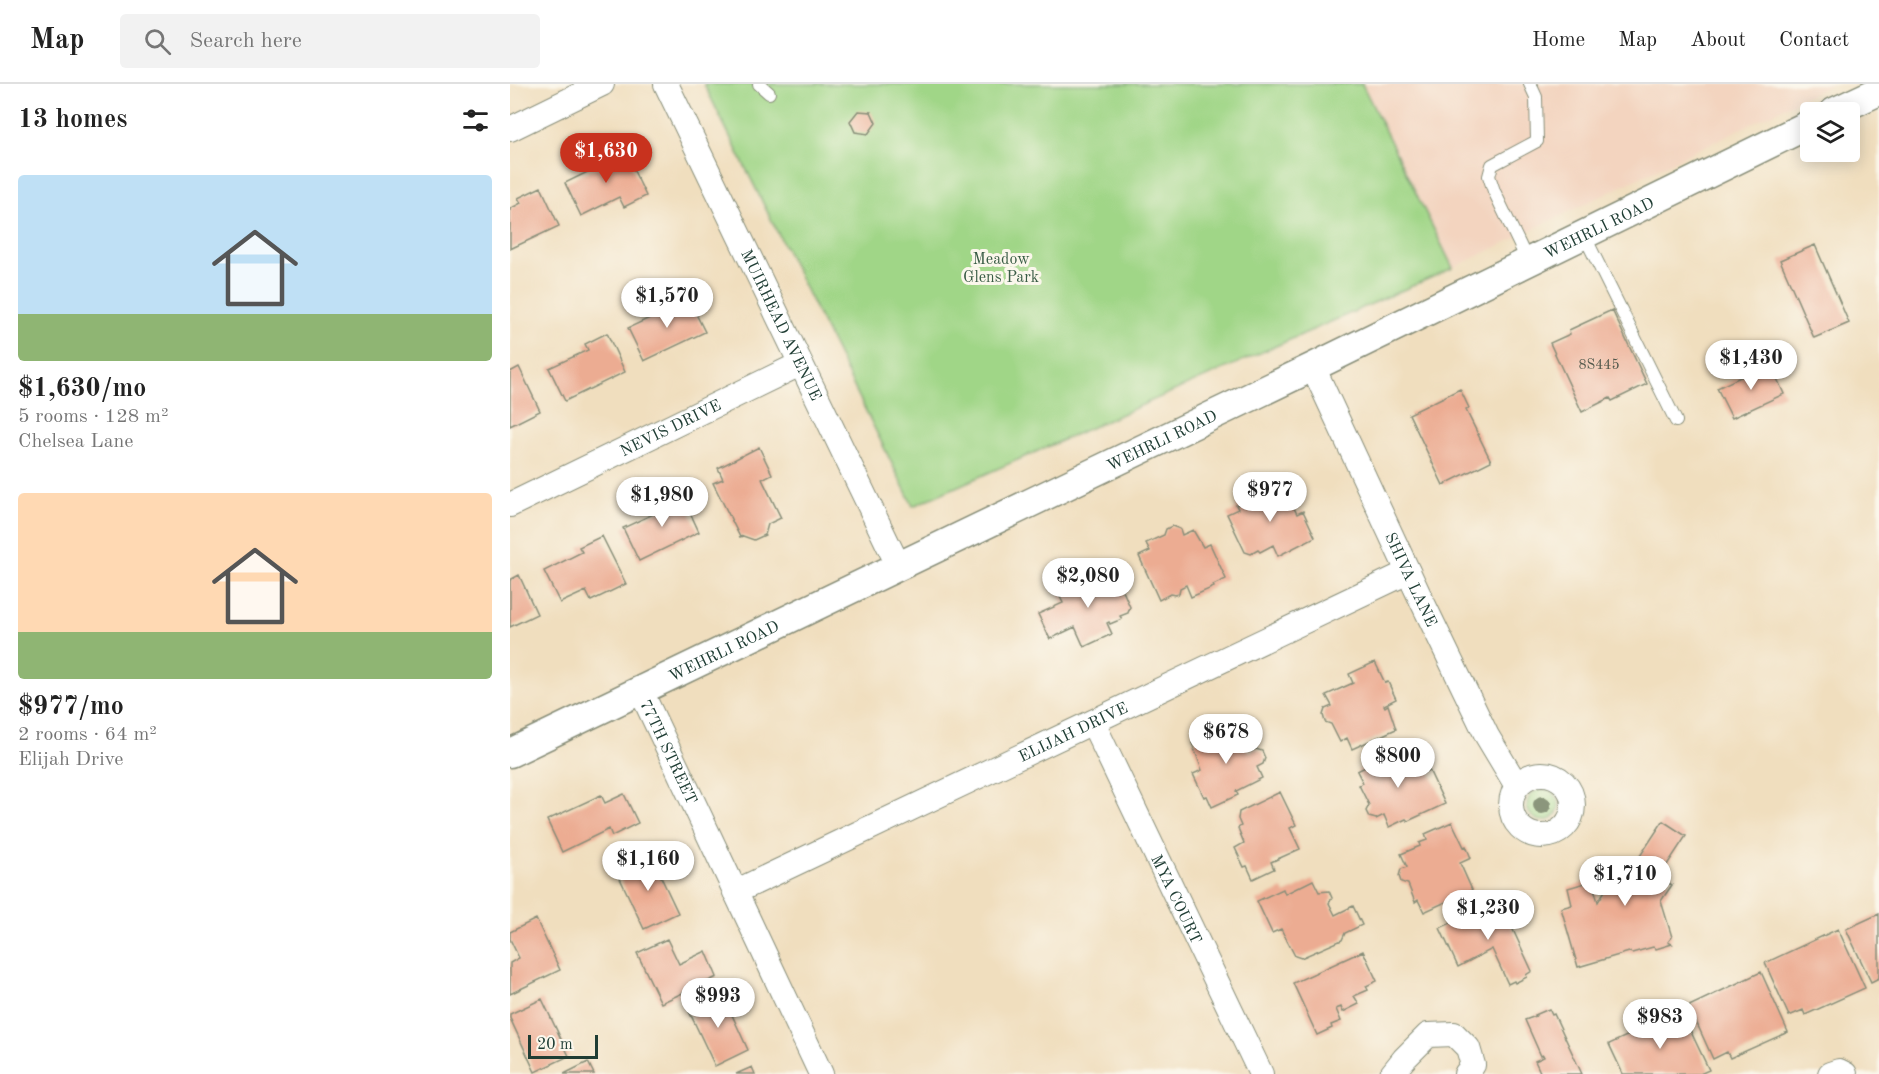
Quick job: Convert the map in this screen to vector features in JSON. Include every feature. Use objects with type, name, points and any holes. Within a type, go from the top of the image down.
[{"type":"street","points":[[510,129],[602,84]]},
{"type":"street","name":"MUIRHEAD AVENUE","points":[[671,88],[800,364],[898,565]]},
{"type":"street","points":[[1855,102],[1879,91]]},
{"type":"street","name":"WEHRLI ROAD","points":[[510,753],[1313,367],[1800,129]]},
{"type":"street","name":"NEVIS DRIVE","points":[[510,505],[800,364]]},
{"type":"street","name":"SHIVA LANE","points":[[1313,367],[1487,736],[1517,786]]},
{"type":"street","name":"ELIJAH DRIVE","points":[[735,892],[1408,572]]},
{"type":"street","name":"77TH STREET","points":[[640,689],[821,1074]]},
{"type":"street","name":"MYA COURT","points":[[1093,723],[1261,1074]]},
{"type":"street","points":[[1392,1074],[1428,1035],[1454,1034],[1468,1048],[1473,1065],[1466,1074]]},
{"type":"street","points":[[1830,1074],[1839,1071],[1845,1074]]},
{"type":"lane","points":[[759,84],[769,93]]},
{"type":"lane","points":[[1528,262],[1489,176],[1492,165],[1537,141],[1536,97],[1530,84]]},
{"type":"lane","points":[[1584,235],[1676,421]]},
{"type":"shaded area","points":[[1362,84],[1833,84],[1453,268]]},
{"type":"green space","name":"Meadow Glens Park","points":[[704,84],[1362,84],[1453,268],[913,506]]},
{"type":"green space","points":[[1543,789],[1554,794],[1559,805],[1554,816],[1543,821],[1532,816],[1527,805],[1532,794]]},
{"type":"building","points":[[858,111],[871,112],[876,123],[868,134],[855,132],[850,121]]},
{"type":"building","points":[[623,148],[646,196],[624,207],[619,197],[581,216],[565,183],[604,164],[601,159]]},
{"type":"building","points":[[541,187],[559,226],[510,249],[510,209],[521,203],[518,198]]},
{"type":"building","points":[[1815,245],[1849,323],[1814,338],[1780,260]]},
{"type":"building","points":[[686,294],[705,332],[644,361],[628,328],[667,310],[664,304]]},
{"type":"building","points":[[1612,310],[1647,384],[1582,412],[1550,343],[1570,334],[1569,330]]},
{"type":"building","points":[[607,333],[625,372],[565,401],[549,368],[588,350],[585,344]]},
{"type":"building","points":[[1770,363],[1784,394],[1732,418],[1717,388]]},
{"type":"building","points":[[519,367],[540,411],[510,426],[510,372]]},
{"type":"building","points":[[1460,389],[1469,408],[1466,410],[1491,461],[1443,485],[1409,414]]},
{"type":"building","points":[[759,447],[772,474],[762,479],[781,518],[768,524],[765,535],[754,540],[740,537],[713,483],[723,479],[718,468]]},
{"type":"building","points":[[1261,484],[1268,487],[1271,493],[1282,488],[1297,514],[1303,511],[1315,537],[1278,556],[1273,545],[1260,552],[1258,550],[1251,554],[1245,552],[1227,514],[1238,509],[1236,505],[1254,497],[1252,494],[1255,488]]},
{"type":"building","points":[[681,493],[699,532],[639,561],[623,528],[662,510],[659,504]]},
{"type":"building","points":[[1172,526],[1180,529],[1182,535],[1193,530],[1203,547],[1210,544],[1226,579],[1191,597],[1186,585],[1180,588],[1179,594],[1170,594],[1159,600],[1139,556],[1150,551],[1146,543],[1164,535],[1166,529]]},
{"type":"building","points":[[602,536],[626,584],[591,601],[586,591],[560,603],[544,571],[582,552],[579,547]]},
{"type":"building","points":[[1100,570],[1102,576],[1114,570],[1130,607],[1128,613],[1120,616],[1122,619],[1107,623],[1112,634],[1084,647],[1075,627],[1050,639],[1038,614],[1063,603],[1059,595],[1080,586],[1078,580]]},
{"type":"building","points":[[519,575],[537,614],[510,627],[510,580]]},
{"type":"building","points":[[1375,662],[1396,699],[1384,705],[1385,707],[1388,705],[1396,729],[1352,749],[1347,738],[1340,742],[1331,724],[1325,722],[1323,715],[1325,709],[1332,706],[1326,695],[1353,683],[1349,674]]},
{"type":"building","points":[[1236,723],[1249,752],[1256,749],[1262,751],[1265,758],[1263,764],[1257,767],[1262,778],[1236,791],[1238,795],[1212,807],[1207,796],[1204,797],[1193,774],[1202,770],[1192,743]]},
{"type":"building","points":[[1401,750],[1407,753],[1410,762],[1413,761],[1419,774],[1429,770],[1445,804],[1389,827],[1384,815],[1376,819],[1369,817],[1366,811],[1369,805],[1359,785],[1363,783],[1357,771]]},
{"type":"building","points":[[1280,792],[1296,825],[1290,828],[1300,849],[1271,862],[1274,869],[1253,879],[1235,848],[1244,843],[1238,828],[1241,826],[1238,819],[1239,812]]},
{"type":"building","points":[[624,794],[638,823],[612,836],[609,829],[562,852],[547,820],[601,795],[605,803]]},
{"type":"building","points":[[1663,821],[1686,836],[1659,877],[1672,885],[1661,901],[1672,937],[1668,942],[1672,944],[1656,949],[1653,947],[1629,952],[1578,967],[1561,908],[1572,905],[1568,888],[1592,881],[1598,902],[1606,889],[1621,885]]},
{"type":"building","points":[[1452,822],[1471,858],[1460,863],[1472,890],[1424,912],[1418,900],[1415,902],[1408,884],[1401,882],[1399,876],[1401,869],[1407,867],[1401,854],[1420,846],[1419,843],[1427,840],[1425,834]]},
{"type":"building","points":[[651,856],[678,913],[644,929],[617,872]]},
{"type":"building","points":[[1313,880],[1319,892],[1329,891],[1332,898],[1329,903],[1335,915],[1353,906],[1362,925],[1345,933],[1342,940],[1301,958],[1295,956],[1281,929],[1272,933],[1257,901],[1283,889],[1285,894]]},
{"type":"building","points":[[1497,901],[1500,907],[1502,906],[1532,971],[1526,975],[1527,977],[1515,983],[1514,981],[1508,984],[1492,949],[1458,967],[1440,928]]},
{"type":"building","points":[[1879,914],[1879,978],[1871,982],[1846,929]]},
{"type":"building","points":[[536,919],[560,970],[510,994],[510,963],[519,958],[510,939],[510,932]]},
{"type":"building","points":[[1838,929],[1865,988],[1805,1015],[1803,1010],[1789,1016],[1765,963]]},
{"type":"building","points":[[667,939],[679,964],[706,951],[717,977],[661,1003],[637,953]]},
{"type":"building","points":[[1363,951],[1377,981],[1366,986],[1368,990],[1354,996],[1359,1004],[1343,1012],[1341,1007],[1336,1009],[1341,1021],[1317,1035],[1293,983]]},
{"type":"building","points":[[1761,972],[1788,1032],[1730,1058],[1727,1052],[1713,1059],[1689,1006]]},
{"type":"building","points":[[722,993],[748,1050],[715,1066],[688,1009]]},
{"type":"building","points":[[542,999],[569,1056],[535,1072],[510,1014]]},
{"type":"building","points":[[1549,1009],[1552,1015],[1554,1014],[1582,1074],[1541,1074],[1535,1061],[1544,1057],[1541,1056],[1525,1020]]},
{"type":"building","points":[[1681,1011],[1709,1070],[1700,1074],[1623,1074],[1609,1044]]},
{"type":"building","points":[[588,1062],[594,1074],[564,1074]]},
{"type":"building","points":[[752,1067],[755,1074],[736,1074]]}]
